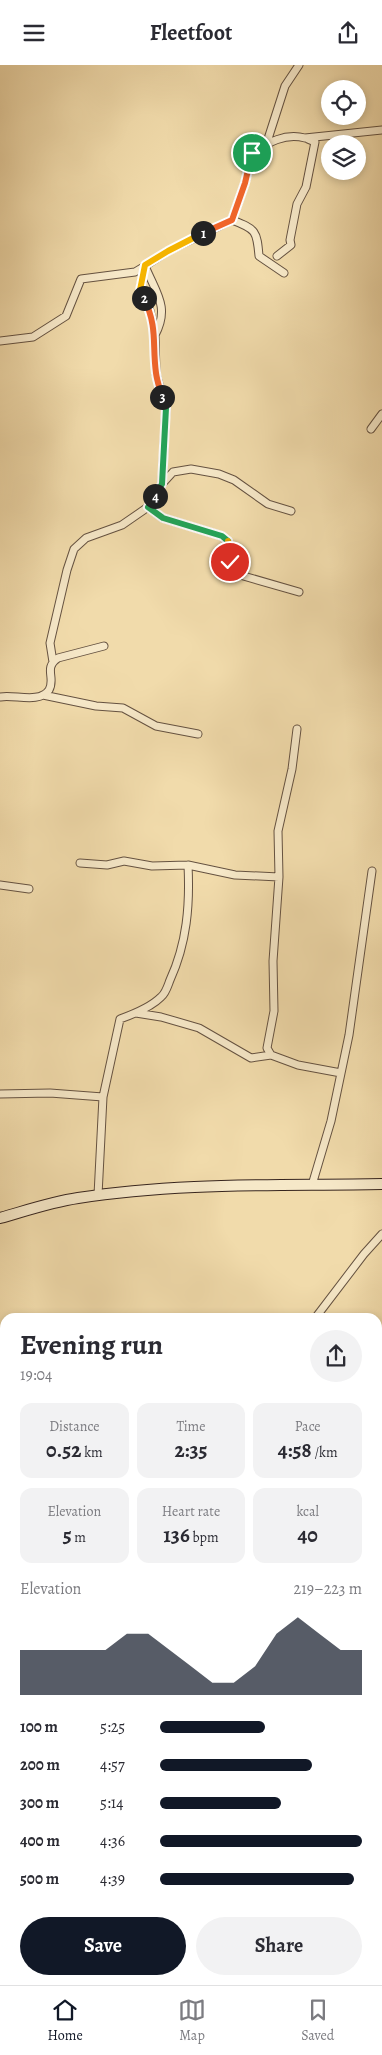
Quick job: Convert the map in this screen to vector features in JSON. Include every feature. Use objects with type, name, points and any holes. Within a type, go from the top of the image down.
[{"type":"main road","points":[[0,1218],[75,1199],[164,1189],[382,1184]]},
{"type":"street","points":[[267,143],[285,86],[299,65]]},
{"type":"street","points":[[305,138],[382,130]]},
{"type":"street","points":[[232,220],[245,183],[252,153],[267,143],[294,135],[315,142],[306,187],[297,203],[290,240],[291,245],[277,255]]},
{"type":"street","points":[[0,341],[33,337],[66,316],[81,279],[135,272],[190,239],[232,220],[251,227],[256,233],[259,256],[284,273]]},
{"type":"street","points":[[145,265],[140,290],[150,311],[155,335],[156,374],[166,408],[162,484]]},
{"type":"street","points":[[145,265],[163,309],[162,323],[155,335]]},
{"type":"street","points":[[371,429],[382,414]]},
{"type":"street","points":[[53,662],[50,643],[67,570],[74,549],[86,538],[122,525],[148,507],[162,484],[173,472],[191,469],[219,475],[234,480],[268,504],[291,511]]},
{"type":"street","points":[[148,507],[163,518],[222,536],[230,547],[233,573],[299,592]]},
{"type":"street","points":[[43,695],[51,686],[50,666],[53,662],[58,658],[104,646]]},
{"type":"street","points":[[0,697],[8,695],[36,697],[43,695],[96,706],[123,708],[156,726],[198,734]]},
{"type":"street","points":[[270,1055],[267,1048],[274,1011],[273,961],[279,877],[278,831],[292,769],[296,729]]},
{"type":"street","points":[[80,863],[107,865],[124,861],[152,866],[188,865],[235,875],[279,877]]},
{"type":"street","points":[[98,1195],[103,1097],[120,1019],[136,1013],[161,997],[173,974],[183,943],[190,900],[188,865]]},
{"type":"street","points":[[312,1185],[331,1121],[349,1035],[372,871]]},
{"type":"street","points":[[0,885],[29,889]]},
{"type":"street","points":[[136,1013],[161,1017],[199,1028],[252,1058],[270,1055],[298,1065],[341,1073]]},
{"type":"street","points":[[0,1094],[50,1093],[103,1097]]},
{"type":"street","points":[[319,1313],[364,1254],[382,1234]]},
{"type":"street","points":[[0,1612],[0,1624]]},
{"type":"route","points":[[230,562],[230,547],[222,536],[163,518],[148,507],[162,484],[166,408],[156,374],[155,335],[150,311],[140,290],[145,265],[168,251],[232,220],[245,183],[252,153]]}]
